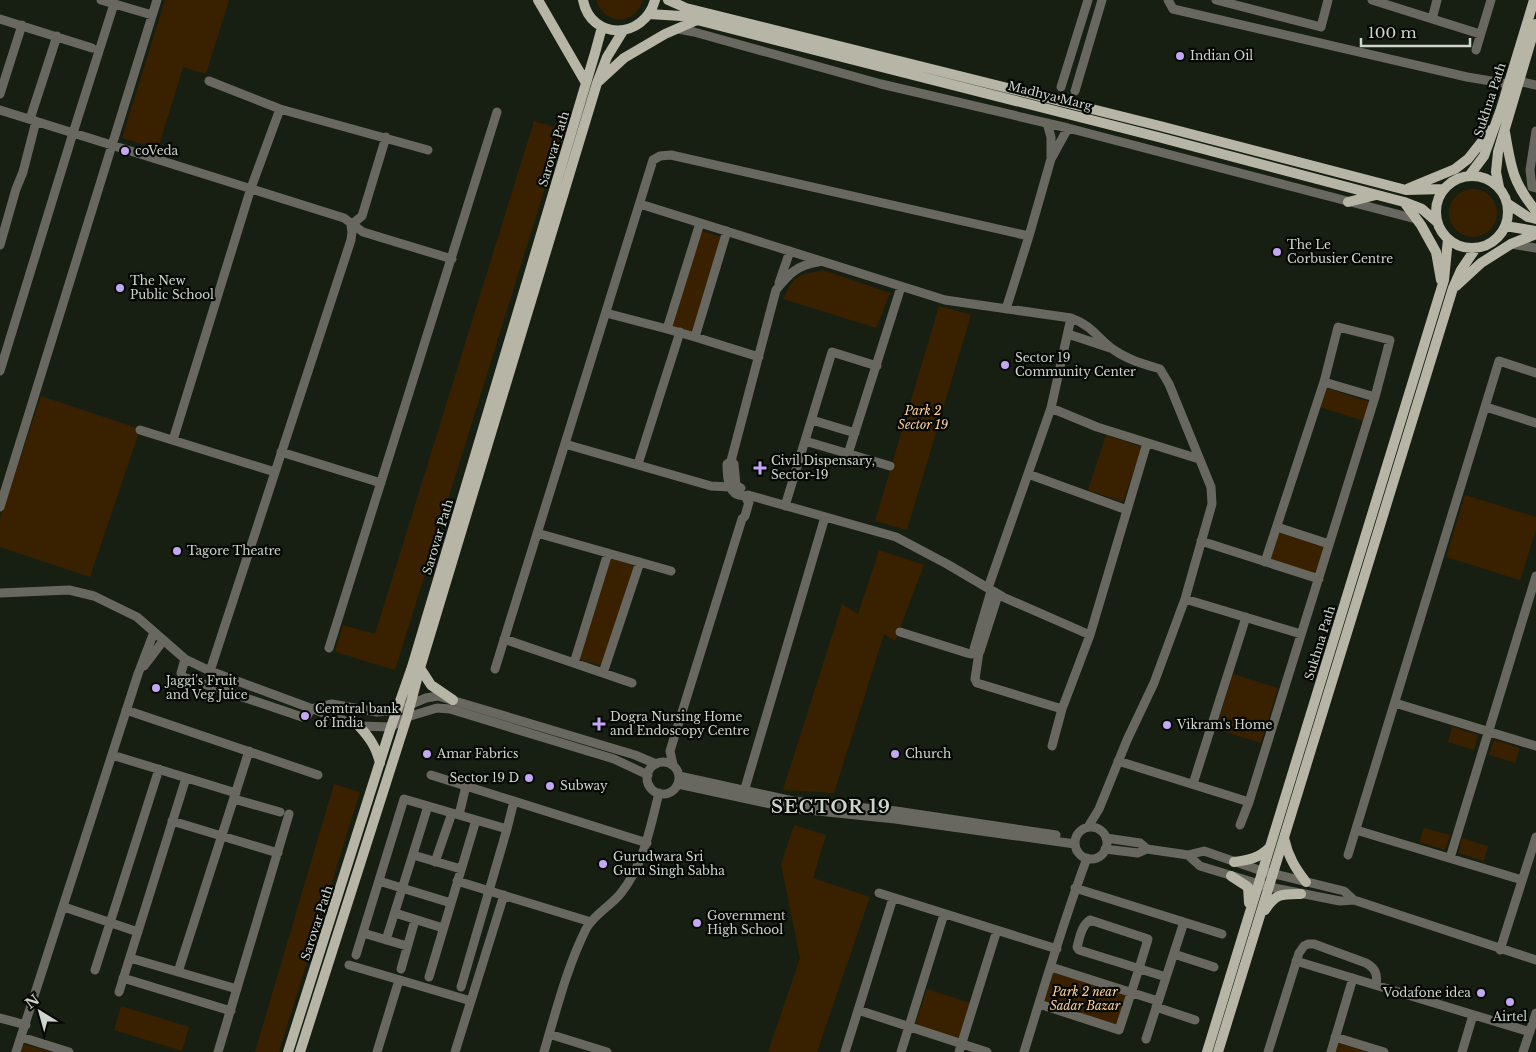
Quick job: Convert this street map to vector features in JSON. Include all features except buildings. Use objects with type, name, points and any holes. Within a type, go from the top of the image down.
[{"type":"main road","points":[[538,0],[592,83],[624,58],[700,16],[692,0]]},
{"type":"main road","points":[[583,0],[592,19],[602,27],[617,31],[623,31],[639,25],[649,14],[655,0]]},
{"type":"main road","name":"Madhya Marg","points":[[668,0],[700,16],[1377,194],[1422,209],[1437,222]]},
{"type":"main road","name":"Sukhna Path","points":[[1514,83],[1534,0]]},
{"type":"main road","name":"Madhya Marg","points":[[649,14],[700,16],[1152,124],[1406,190],[1444,189]]},
{"type":"main road","name":"Sukhna Path","points":[[1469,176],[1484,156],[1500,126],[1536,24]]},
{"type":"main road","name":"Sarovar Path","points":[[300,1052],[407,717],[592,83],[602,27]]},
{"type":"main road","name":"Sarovar Path","points":[[288,1052],[414,658],[592,83],[623,31]]},
{"type":"main road","points":[[1406,190],[1455,169],[1468,159],[1500,126]]},
{"type":"main road","points":[[1500,126],[1511,169],[1522,194],[1536,211]]},
{"type":"main road","name":"Sukhna Path","points":[[1499,187],[1496,172],[1500,126]]},
{"type":"main road","points":[[1469,176],[1487,179],[1499,187],[1508,204],[1506,226],[1499,237],[1476,248],[1455,244],[1448,240],[1437,222],[1436,207],[1444,189],[1454,181],[1469,176]]},
{"type":"main road","points":[[1348,202],[1377,194]]},
{"type":"main road","points":[[1404,202],[1436,252],[1448,287],[1511,244],[1536,233]]},
{"type":"main road","points":[[1508,204],[1528,217],[1536,219]]},
{"type":"main road","points":[[1506,226],[1536,233]]},
{"type":"main road","name":"Sukhna Path","points":[[1218,1052],[1257,924],[1264,885],[1284,837],[1448,287],[1448,240]]},
{"type":"main road","name":"Sukhna Path","points":[[1268,872],[1270,847],[1448,287],[1476,248]]},
{"type":"main road","points":[[420,668],[431,686],[453,700]]},
{"type":"main road","points":[[358,726],[377,749],[380,764]]},
{"type":"main road","points":[[1284,837],[1286,848],[1293,864],[1306,882]]},
{"type":"main road","points":[[1234,862],[1260,856],[1270,847]]},
{"type":"main road","points":[[1231,876],[1248,887],[1250,900],[1248,917]]},
{"type":"main road","name":"Sukhna Path","points":[[1207,1052],[1248,917],[1264,885]]},
{"type":"main road","points":[[1257,924],[1273,898],[1281,895],[1301,894]]},
{"type":"street","points":[[101,0],[152,16]]},
{"type":"street","points":[[0,507],[157,0]]},
{"type":"street","points":[[1061,87],[1088,0]]},
{"type":"street","points":[[1075,90],[1102,0]]},
{"type":"street","points":[[1168,0],[1173,9],[1467,77],[1536,85]]},
{"type":"street","points":[[1216,0],[1321,27],[1328,0]]},
{"type":"street","points":[[1257,10],[1260,0]]},
{"type":"street","points":[[1372,0],[1480,34]]},
{"type":"street","points":[[1432,19],[1437,0]]},
{"type":"street","points":[[1476,50],[1491,0]]},
{"type":"street","points":[[0,371],[72,132],[114,4]]},
{"type":"street","points":[[0,18],[92,48]]},
{"type":"street","points":[[0,94],[22,25]]},
{"type":"street","points":[[678,29],[881,84],[1068,128],[1416,219]]},
{"type":"street","points":[[0,245],[16,189],[27,159],[33,120],[56,36]]},
{"type":"street","points":[[0,61],[10,64]]},
{"type":"street","points":[[209,81],[280,109],[428,150]]},
{"type":"street","points":[[173,440],[251,188],[280,109]]},
{"type":"street","points":[[0,110],[344,218],[363,232],[452,259]]},
{"type":"street","points":[[329,648],[497,112]]},
{"type":"street","points":[[1047,123],[1051,137],[1051,158]]},
{"type":"street","points":[[1006,309],[1051,158],[1068,128]]},
{"type":"street","points":[[1536,130],[1530,170],[1532,187],[1536,188]]},
{"type":"street","points":[[351,225],[362,216],[386,137]]},
{"type":"street","points":[[495,669],[653,160],[660,156],[671,155],[1029,236]]},
{"type":"street","points":[[640,204],[945,300],[1071,318],[1091,328],[1112,349]]},
{"type":"street","points":[[667,329],[700,223]]},
{"type":"street","points":[[210,671],[351,240],[351,225]]},
{"type":"street","points":[[695,337],[727,231]]},
{"type":"street","points":[[1511,244],[1536,248]]},
{"type":"street","points":[[790,251],[776,290],[731,461],[727,464],[736,493],[896,537],[992,591],[1090,635]]},
{"type":"street","points":[[776,290],[787,276],[796,270],[806,264],[821,261]]},
{"type":"street","points":[[848,454],[901,287]]},
{"type":"street","points":[[606,313],[680,332],[759,357]]},
{"type":"street","points":[[1062,709],[978,683],[975,679],[977,652],[974,648],[1028,474],[1051,408],[1071,318]]},
{"type":"street","points":[[1240,826],[1375,397],[1390,340],[1338,327],[1324,382],[1265,562]]},
{"type":"street","points":[[638,464],[680,332]]},
{"type":"street","points":[[1068,334],[1112,349],[1128,358],[1160,369],[1169,384],[1211,487],[1212,496],[1212,504],[1185,599],[1154,683],[1118,761],[1099,809],[1088,827]]},
{"type":"street","points":[[785,506],[832,352],[877,366]]},
{"type":"street","points":[[1348,855],[1499,361],[1536,373]]},
{"type":"street","points":[[1324,382],[1375,397]]},
{"type":"street","points":[[1486,407],[1536,423]]},
{"type":"street","points":[[1051,408],[1097,427],[1199,459]]},
{"type":"street","points":[[812,420],[855,433]]},
{"type":"street","points":[[140,430],[275,472]]},
{"type":"street","points":[[805,441],[890,466]]},
{"type":"street","points":[[1052,746],[1062,709],[1090,635],[1147,443]]},
{"type":"street","points":[[565,444],[711,486],[733,486]]},
{"type":"street","points":[[282,452],[381,482]]},
{"type":"street","points":[[1028,474],[1127,510]]},
{"type":"street","points":[[674,738],[659,763],[652,767],[648,775],[649,786],[659,793],[670,792],[678,780],[677,770],[670,759],[670,751],[742,518],[739,515],[744,501],[748,497]]},
{"type":"street","points":[[744,794],[825,517]]},
{"type":"street","points":[[1277,527],[1329,544]]},
{"type":"street","points":[[537,533],[671,570]]},
{"type":"street","points":[[1202,541],[1319,578]]},
{"type":"street","points":[[574,663],[608,553]]},
{"type":"street","points":[[603,673],[640,562]]},
{"type":"street","points":[[1450,858],[1535,581]]},
{"type":"street","points":[[0,593],[69,590],[94,596],[137,618],[185,659],[210,671],[358,726],[391,728],[407,717],[437,708],[450,709],[480,719],[615,754],[635,755],[659,763],[673,765]]},
{"type":"street","points":[[1185,599],[1301,634]]},
{"type":"street","points":[[1193,784],[1246,617]]},
{"type":"street","points":[[16,1052],[126,710],[154,632]]},
{"type":"street","points":[[900,632],[967,653],[977,652]]},
{"type":"street","points":[[504,639],[632,683]]},
{"type":"street","points":[[138,674],[164,640]]},
{"type":"street","points":[[185,659],[180,673],[183,677],[264,703],[302,718],[307,716],[311,709],[332,704],[377,712],[397,710],[426,698],[438,696],[615,754],[648,775]]},
{"type":"street","points":[[1395,703],[1536,746]]},
{"type":"street","points":[[126,710],[318,775]]},
{"type":"street","points":[[480,719],[484,710]]},
{"type":"street","points":[[178,972],[249,752]]},
{"type":"street","points":[[112,755],[186,778],[284,813],[278,853],[218,1052]]},
{"type":"street","points":[[1118,761],[1249,802]]},
{"type":"street","points":[[95,970],[158,769]]},
{"type":"street","points":[[431,775],[647,843]]},
{"type":"street","points":[[119,992],[186,778]]},
{"type":"street","points":[[678,780],[744,794],[793,801],[906,812],[1033,831],[1075,841]]},
{"type":"street","points":[[435,862],[466,786]]},
{"type":"street","points":[[544,1052],[571,964],[587,927],[621,894],[637,868],[647,843],[659,793]]},
{"type":"street","points":[[356,955],[404,799],[507,829]]},
{"type":"street","points":[[461,987],[514,801]]},
{"type":"street","points":[[386,940],[428,806]]},
{"type":"street","points":[[1099,809],[1100,830]]},
{"type":"street","points":[[429,977],[476,820]]},
{"type":"street","points":[[172,821],[278,853]]},
{"type":"street","points":[[1088,827],[1095,828],[1100,830],[1106,838],[1106,849],[1099,856],[1087,858],[1077,851],[1075,841],[1083,829],[1088,827]]},
{"type":"street","points":[[1356,830],[1522,880]]},
{"type":"street","points":[[1500,950],[1536,837]]},
{"type":"street","points":[[1106,838],[1140,843],[1147,849],[1188,855],[1204,852],[1268,872],[1344,891],[1354,900]]},
{"type":"street","points":[[1106,849],[1138,853],[1147,849]]},
{"type":"street","points":[[412,855],[461,869]]},
{"type":"street","points":[[1188,855],[1200,866],[1231,876],[1301,894],[1340,901],[1354,900],[1500,950],[1536,960]]},
{"type":"street","points":[[1024,1052],[1057,949],[1066,913],[1087,858]]},
{"type":"street","points":[[457,881],[591,922]]},
{"type":"street","points":[[379,882],[451,903]]},
{"type":"street","points":[[1075,888],[1222,934]]},
{"type":"street","points":[[879,893],[1057,949]]},
{"type":"street","points":[[455,1052],[504,895]]},
{"type":"street","points":[[845,1052],[893,898]]},
{"type":"street","points":[[64,907],[138,932]]},
{"type":"street","points":[[395,913],[443,928]]},
{"type":"street","points":[[901,1052],[944,914]]},
{"type":"street","points":[[401,969],[415,920]]},
{"type":"street","points":[[1039,1004],[1119,1030],[1139,969],[1148,939],[1090,920],[1086,923],[1077,947],[1079,950],[1139,969],[1166,978]]},
{"type":"street","points":[[1146,1039],[1184,922]]},
{"type":"street","points":[[960,1048],[997,930]]},
{"type":"street","points":[[363,933],[408,946]]},
{"type":"street","points":[[1268,1052],[1296,961],[1304,946],[1314,944],[1373,967],[1376,974],[1376,985]]},
{"type":"street","points":[[1174,954],[1214,967]]},
{"type":"street","points":[[130,958],[237,989]]},
{"type":"street","points":[[1296,961],[1530,1032]]},
{"type":"street","points":[[349,965],[471,1001]]},
{"type":"street","points":[[1051,967],[1131,993],[1195,1020]]},
{"type":"street","points":[[123,978],[231,1011]]},
{"type":"street","points":[[1331,1052],[1353,978]]},
{"type":"street","points":[[376,1052],[399,980]]},
{"type":"street","points":[[858,1010],[909,1027],[960,1048],[987,1052]]},
{"type":"street","points":[[1524,1052],[1536,1013]]},
{"type":"street","points":[[1462,1052],[1474,1015]]},
{"type":"street","points":[[0,1018],[26,1025]]},
{"type":"street","points":[[549,1034],[607,1052]]},
{"type":"street","points":[[21,1037],[64,1051]]},
{"type":"street","points":[[1335,1037],[1384,1052]]},
{"type":"green space","points":[[165,0],[229,0],[206,74],[183,67],[158,149],[122,138]]},
{"type":"green space","points":[[596,0],[643,0],[634,15],[620,20],[606,15],[600,9]]},
{"type":"green space","points":[[534,121],[563,130],[395,670],[335,652],[343,625],[375,634]]},
{"type":"green space","points":[[1473,189],[1482,191],[1490,196],[1495,204],[1497,213],[1495,222],[1490,230],[1482,235],[1473,237],[1464,235],[1456,230],[1451,222],[1449,213],[1451,204],[1456,196],[1464,191]]},
{"type":"green space","points":[[701,231],[721,237],[692,332],[672,326]]},
{"type":"green space","points":[[823,270],[890,293],[876,328],[783,299],[790,285],[798,277]]},
{"type":"green space","name":"Park 2 Sector 19","points":[[939,306],[971,315],[907,530],[875,521]]},
{"type":"green space","points":[[1326,388],[1370,402],[1364,421],[1320,407]]},
{"type":"green space","points":[[41,396],[140,429],[90,577],[0,547],[0,519]]},
{"type":"green space","points":[[1106,435],[1142,447],[1123,502],[1088,490]]},
{"type":"green space","points":[[1465,495],[1536,517],[1536,530],[1520,580],[1446,557]]},
{"type":"green space","points":[[1279,531],[1326,546],[1317,575],[1269,560]]},
{"type":"green space","points":[[879,550],[924,565],[895,641],[884,634],[834,793],[783,790],[842,604],[858,614]]},
{"type":"green space","points":[[610,557],[634,565],[602,666],[578,659]]},
{"type":"green space","points":[[1233,674],[1278,688],[1261,743],[1216,729]]},
{"type":"green space","points":[[1452,727],[1478,735],[1474,750],[1448,742]]},
{"type":"green space","points":[[1494,740],[1520,748],[1515,763],[1489,755]]},
{"type":"green space","points":[[334,784],[360,792],[279,1052],[255,1052]]},
{"type":"green space","points":[[794,825],[826,835],[813,878],[870,897],[817,1052],[768,1052],[800,958],[781,864]]},
{"type":"green space","points":[[1424,828],[1450,835],[1445,850],[1419,842]]},
{"type":"green space","points":[[1462,838],[1488,846],[1484,861],[1458,853]]},
{"type":"green space","name":"Park 2 near Sadar Bazar","points":[[1053,972],[1126,995],[1117,1025],[1044,1002]]},
{"type":"green space","points":[[927,989],[970,1003],[958,1039],[915,1025]]},
{"type":"green space","points":[[121,1006],[189,1027],[182,1051],[114,1030]]},
{"type":"green space","points":[[1338,1043],[1367,1052],[1336,1052]]},
{"type":"green space","points":[[24,1044],[51,1052],[21,1052]]},
{"type":"place","name":"Indian Oil","points":[[1180,56]]},
{"type":"place","name":"coVeda","points":[[125,151]]},
{"type":"place","name":"The Le Corbusier Centre","points":[[1277,252]]},
{"type":"place","name":"The New Public School","points":[[120,288]]},
{"type":"place","name":"Sector 19 Community Center","points":[[1005,365]]},
{"type":"place","name":"Civil Dispensary, Sector-19","points":[[760,468]]},
{"type":"place","name":"Tagore Theatre","points":[[177,551]]},
{"type":"place","name":"Jaggi's Fruit and Veg Juice","points":[[156,688]]},
{"type":"place","name":"Cemtral bank of India","points":[[305,716]]},
{"type":"place","name":"Dogra Nursing Home and Endoscopy Centre","points":[[599,724]]},
{"type":"place","name":"Vikram's Home","points":[[1167,725]]},
{"type":"place","name":"Amar Fabrics","points":[[427,754]]},
{"type":"place","name":"Church","points":[[895,754]]},
{"type":"place","name":"Sector 19 D","points":[[529,778]]},
{"type":"place","name":"Subway","points":[[550,786]]},
{"type":"place","name":"Gurudwara Sri Guru Singh Sabha","points":[[603,864]]},
{"type":"place","name":"Government High School","points":[[697,923]]},
{"type":"place","name":"Vodafone idea","points":[[1481,993]]},
{"type":"place","name":"Airtel","points":[[1510,1002]]},
{"type":"district","name":"SECTOR 19","points":[[831,807]]}]
